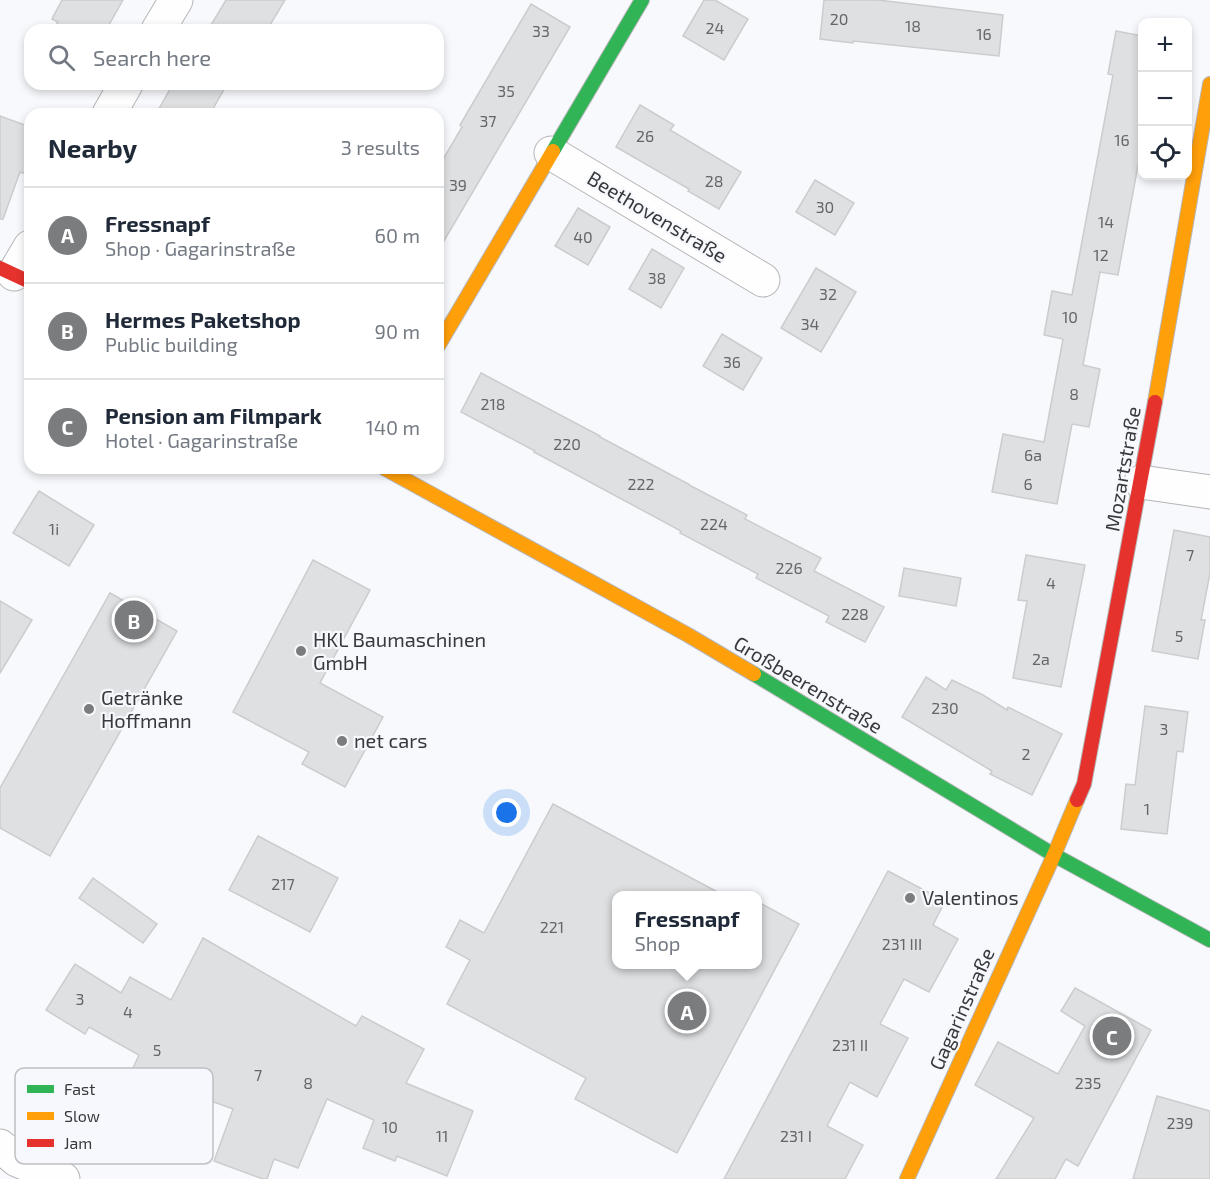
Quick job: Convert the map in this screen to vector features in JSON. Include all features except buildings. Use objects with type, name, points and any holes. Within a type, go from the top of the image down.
[{"type":"street","points":[[162,24],[176,0]]},
{"type":"street","points":[[444,336],[642,0]]},
{"type":"street","name":"Mozartstraße","points":[[1054,855],[1084,784],[1141,482],[1210,84]]},
{"type":"street","points":[[112,108],[123,90]]},
{"type":"street","name":"Beethovenstraße","points":[[551,153],[763,280]]},
{"type":"street","name":"Großbeerenstraße","points":[[395,474],[688,635],[1054,855],[1210,940]]},
{"type":"street","points":[[1141,482],[1210,492]]},
{"type":"street","name":"Gagarinstraße","points":[[907,1179],[1054,855]]},
{"type":"street","points":[[0,1146],[15,1158]]},
{"type":"street","points":[[27,1164],[63,1179]]},
{"type":"traffic: fast","points":[[553,151],[642,0]]},
{"type":"traffic: fast","points":[[754,674],[1054,855],[1210,940]]},
{"type":"traffic: slow","points":[[1155,402],[1210,84]]},
{"type":"traffic: slow","points":[[444,336],[553,151]]},
{"type":"traffic: slow","points":[[395,474],[688,635],[754,674]]},
{"type":"traffic: slow","points":[[907,1179],[1077,800]]},
{"type":"traffic: jam","points":[[0,268],[24,279]]},
{"type":"traffic: jam","points":[[1077,800],[1084,784],[1155,402]]},
{"type":"place","name":"Hermes Paketshop","points":[[134,620]]},
{"type":"place","name":"HKL Baumaschinen GmbH","points":[[301,651]]},
{"type":"place","name":"Getränke Hoffmann","points":[[89,709]]},
{"type":"place","name":"net cars","points":[[342,741]]},
{"type":"place","name":"Valentinos","points":[[910,898]]},
{"type":"place","name":"Fressnapf","points":[[687,1011]]},
{"type":"place","name":"Pension am Filmpark","points":[[1112,1036]]}]
